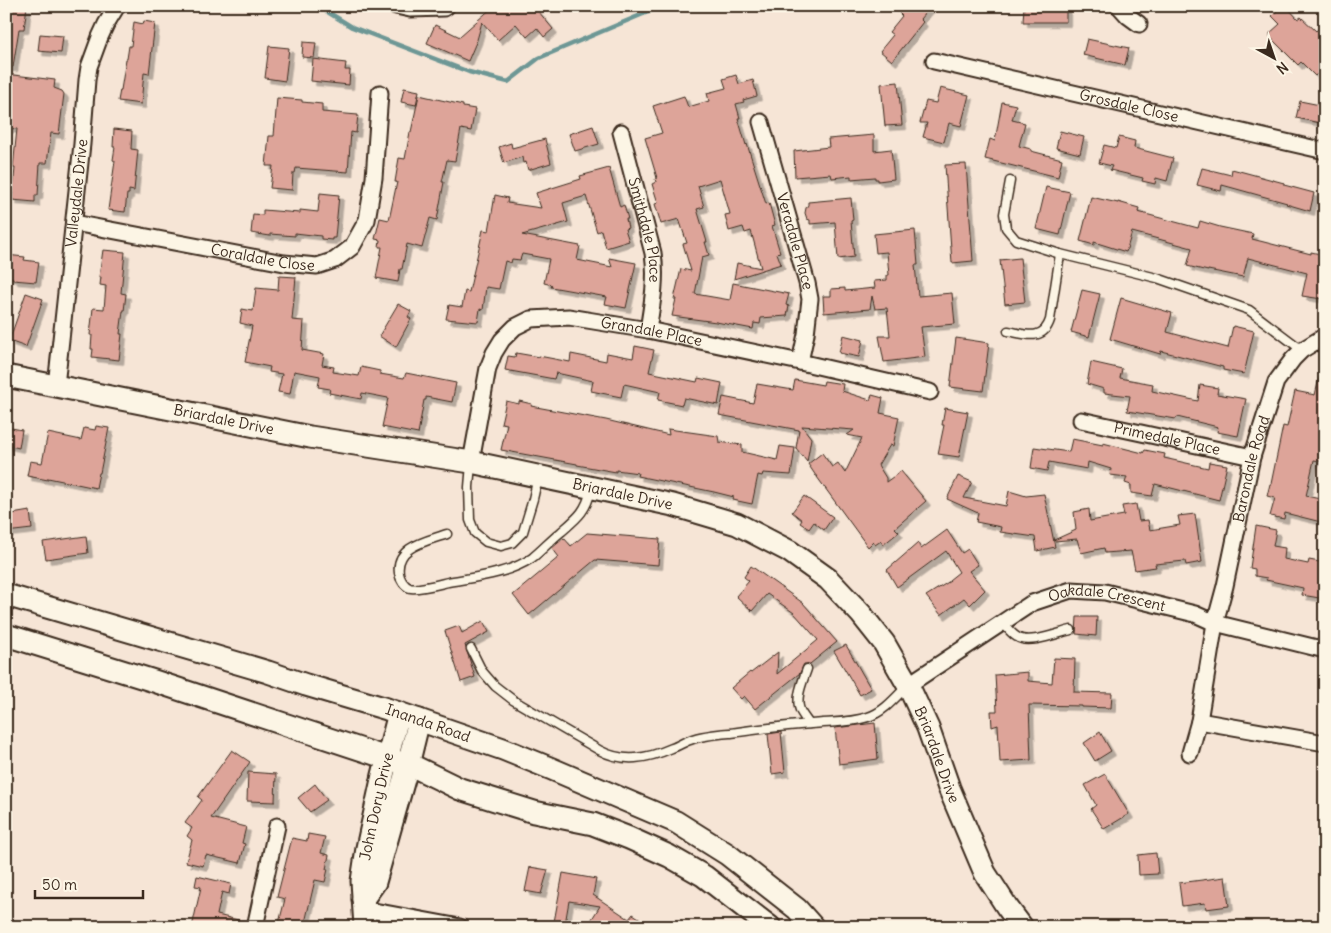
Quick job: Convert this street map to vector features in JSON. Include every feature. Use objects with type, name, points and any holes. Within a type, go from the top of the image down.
[{"type":"street","name":"Valleydale Drive","points":[[56,386],[82,144],[85,96],[90,67],[100,37],[117,6]]},
{"type":"street","points":[[396,6],[410,9],[444,8],[447,6]]},
{"type":"street","points":[[1119,6],[1139,24]]},
{"type":"street","name":"Grosdale Close","points":[[934,61],[1325,151]]},
{"type":"street","name":"Coraldale Close","points":[[74,223],[284,263],[317,266],[336,260],[352,247],[367,220],[374,178],[380,93]]},
{"type":"street","name":"Veradale Place","points":[[761,122],[810,299],[806,334],[800,362]]},
{"type":"street","name":"Smithdale Place","points":[[621,132],[655,264],[654,290],[648,330]]},
{"type":"street","name":"Grandale Place","points":[[471,462],[488,368],[494,353],[502,340],[515,327],[531,319],[569,317],[648,330],[930,392]]},
{"type":"street","name":"Barondale Road","points":[[1190,753],[1199,721],[1215,622],[1225,586],[1252,457],[1276,382],[1292,359],[1302,350],[1325,336]]},
{"type":"street","name":"Briardale Drive","points":[[6,376],[310,437],[471,462],[674,505],[737,524],[789,551],[828,580],[861,614],[884,643],[908,685],[928,728],[949,788],[985,873],[1022,927]]},
{"type":"street","name":"Primedale Place","points":[[1081,420],[1252,457]]},
{"type":"street","name":"Oakdale Crescent","points":[[908,685],[1032,603],[1071,590],[1105,592],[1195,614],[1215,622],[1325,650]]},
{"type":"street","name":"Inanda Road","points":[[6,595],[268,672],[503,749],[552,769],[676,822],[727,854],[797,909],[813,927]]},
{"type":"street","points":[[6,635],[154,681],[408,765],[460,789],[534,812],[593,824],[669,856],[704,876],[770,927]]},
{"type":"street","name":"John Dory Drive","points":[[364,912],[362,881],[366,848],[388,759],[409,717]]},
{"type":"street","name":"John Dory Drive","points":[[364,912],[375,882],[408,765],[409,717]]},
{"type":"street","points":[[1199,721],[1325,743]]},
{"type":"street","points":[[254,927],[277,826]]},
{"type":"street","points":[[364,912],[460,927]]},
{"type":"lane","points":[[1010,181],[1004,214],[1006,228],[1016,240],[1060,254],[1157,278],[1249,310],[1302,350]]},
{"type":"lane","points":[[1008,331],[1029,335],[1040,334],[1046,329],[1050,320],[1060,254]]},
{"type":"lane","points":[[471,462],[469,488],[470,520],[475,533],[486,542],[501,546],[512,543],[523,532],[538,476]]},
{"type":"lane","points":[[447,534],[416,545],[403,554],[399,561],[399,573],[405,585],[413,588],[428,586],[496,573],[515,566],[532,557],[578,518],[588,502],[591,488]]},
{"type":"lane","points":[[1003,623],[1017,638],[1026,640],[1036,640],[1071,630]]},
{"type":"lane","points":[[471,648],[482,671],[495,686],[513,700],[599,750],[620,758],[653,755],[672,749],[690,740],[708,736],[847,721],[870,716],[888,706],[908,685]]},
{"type":"lane","points":[[807,669],[798,704],[809,724]]},
{"type":"building","points":[[6,6],[27,6],[24,29],[19,29],[13,67],[6,67]]},
{"type":"building","points":[[494,6],[534,6],[553,29],[544,37],[537,28],[527,37],[516,24],[498,40],[482,22],[468,61],[427,43],[435,25],[460,37]]},
{"type":"building","points":[[904,6],[931,6],[920,19],[923,22],[892,61],[880,51],[893,35],[889,32],[902,16],[899,13]]},
{"type":"building","points":[[1024,6],[1066,6],[1066,22],[1023,22]]},
{"type":"building","points":[[1282,6],[1286,6],[1298,19],[1301,17],[1316,31],[1325,22],[1325,67],[1315,76],[1301,62],[1298,65],[1270,37],[1270,33],[1280,24],[1272,16]]},
{"type":"building","points":[[144,21],[155,23],[149,74],[144,73],[141,104],[118,101],[129,46],[131,46],[134,22],[143,24]]},
{"type":"building","points":[[40,34],[63,36],[61,53],[38,51]]},
{"type":"building","points":[[1087,39],[1129,48],[1125,65],[1083,55]]},
{"type":"building","points":[[303,42],[316,43],[314,58],[302,57]]},
{"type":"building","points":[[269,46],[289,48],[285,81],[265,78]]},
{"type":"building","points":[[313,59],[346,63],[345,70],[350,70],[349,85],[311,81]]},
{"type":"building","points":[[6,74],[55,80],[54,88],[62,91],[64,94],[59,134],[51,133],[47,163],[40,163],[38,195],[35,195],[35,202],[12,200],[17,129],[6,128]]},
{"type":"building","points":[[736,75],[739,84],[753,80],[757,96],[736,104],[740,118],[738,118],[766,204],[769,203],[775,225],[772,226],[780,252],[777,253],[781,264],[734,279],[737,263],[761,268],[751,231],[745,233],[743,227],[729,231],[725,215],[730,214],[720,179],[698,186],[704,207],[697,209],[709,255],[702,257],[695,294],[730,300],[733,283],[789,294],[786,305],[789,306],[787,316],[761,318],[760,324],[754,323],[753,329],[672,316],[681,269],[691,271],[683,244],[687,243],[679,219],[661,224],[655,204],[658,203],[652,184],[656,182],[655,179],[657,178],[645,138],[662,133],[653,106],[684,96],[688,107],[709,101],[707,93],[726,88],[723,79]]},
{"type":"building","points":[[898,82],[902,125],[885,126],[881,84]]},
{"type":"building","points":[[404,88],[419,91],[416,105],[401,102]]},
{"type":"building","points":[[940,88],[969,95],[961,126],[949,123],[944,142],[923,137],[927,123],[920,123],[926,101],[936,103]]},
{"type":"building","points":[[419,95],[475,109],[471,131],[461,129],[455,161],[447,160],[437,220],[430,218],[422,248],[407,244],[398,282],[376,278],[382,247],[379,247],[380,240],[375,239],[380,218],[389,220],[397,182],[395,182],[399,158],[405,159]]},
{"type":"building","points":[[277,98],[322,104],[322,112],[358,115],[356,133],[351,132],[348,172],[296,168],[295,173],[293,173],[292,190],[270,188],[273,166],[266,166],[269,136],[274,136]]},
{"type":"building","points":[[1300,101],[1325,106],[1325,124],[1296,118]]},
{"type":"building","points":[[1002,102],[1016,105],[1012,120],[1025,123],[1019,146],[1062,159],[1058,177],[985,159],[990,139],[995,141]]},
{"type":"building","points":[[593,126],[599,144],[575,151],[569,134]]},
{"type":"building","points":[[114,129],[132,131],[131,149],[138,150],[134,191],[129,190],[129,194],[127,194],[125,212],[108,210],[115,161],[113,160],[115,147],[113,147]]},
{"type":"building","points":[[1060,131],[1084,137],[1080,154],[1056,148]]},
{"type":"building","points":[[874,135],[874,151],[891,149],[894,179],[878,181],[875,177],[851,179],[851,176],[832,178],[831,174],[795,177],[794,151],[829,147],[828,139]]},
{"type":"building","points":[[1119,137],[1135,141],[1134,148],[1173,158],[1167,181],[1156,178],[1155,184],[1142,181],[1143,178],[1110,170],[1112,166],[1099,163],[1104,145],[1116,148]]},
{"type":"building","points":[[545,139],[551,163],[528,170],[526,162],[523,163],[522,157],[504,163],[499,147],[511,143],[512,148]]},
{"type":"building","points":[[966,164],[973,261],[952,263],[945,165]]},
{"type":"building","points":[[609,168],[620,207],[624,205],[628,219],[626,219],[628,228],[625,229],[629,241],[606,248],[601,230],[597,232],[586,196],[563,203],[568,222],[522,235],[580,246],[577,260],[612,267],[609,258],[636,263],[626,308],[605,304],[607,297],[551,287],[552,285],[544,283],[549,259],[522,254],[520,260],[512,259],[511,263],[505,261],[499,289],[486,287],[483,310],[480,309],[478,322],[446,319],[449,305],[462,307],[465,291],[469,292],[483,230],[489,231],[495,195],[508,198],[507,203],[541,208],[536,193],[581,179],[580,176]]},
{"type":"building","points":[[1202,168],[1231,175],[1232,169],[1314,193],[1310,211],[1222,185],[1221,191],[1197,185]]},
{"type":"building","points":[[1046,187],[1070,192],[1060,235],[1036,229]]},
{"type":"building","points":[[320,193],[339,195],[335,238],[332,238],[332,240],[321,239],[321,236],[295,233],[295,236],[270,234],[270,236],[251,233],[253,214],[263,215],[263,210],[300,213],[300,210],[318,212]]},
{"type":"building","points":[[1091,197],[1139,208],[1138,212],[1198,228],[1200,221],[1253,234],[1252,239],[1311,254],[1311,252],[1325,255],[1325,286],[1322,299],[1302,296],[1307,273],[1248,258],[1243,277],[1187,266],[1192,248],[1132,232],[1126,252],[1094,242],[1094,245],[1080,241]]},
{"type":"building","points":[[851,198],[854,257],[838,259],[835,222],[810,224],[810,220],[807,219],[805,213],[806,208],[808,202]]},
{"type":"building","points":[[915,230],[918,265],[915,265],[918,296],[952,293],[955,324],[921,327],[925,357],[884,362],[879,336],[890,336],[887,308],[875,309],[872,296],[870,309],[824,313],[823,296],[831,296],[831,289],[845,288],[845,291],[875,288],[874,281],[887,280],[887,275],[889,275],[887,252],[876,253],[874,234]]},
{"type":"building","points":[[103,250],[125,252],[121,293],[126,294],[120,334],[122,334],[119,360],[92,357],[92,335],[90,335],[93,308],[104,309],[106,286],[100,285],[101,277],[99,277]]},
{"type":"building","points":[[6,255],[25,257],[24,260],[39,262],[36,282],[13,280],[13,278],[6,277]]},
{"type":"building","points":[[1020,258],[1025,302],[1005,304],[1000,260]]},
{"type":"building","points":[[279,276],[296,277],[292,320],[304,321],[302,350],[324,354],[322,365],[334,367],[333,372],[359,376],[361,367],[380,371],[380,374],[404,378],[406,373],[456,383],[452,402],[426,397],[418,434],[382,427],[388,398],[362,393],[361,399],[329,393],[330,389],[318,387],[320,376],[294,371],[290,394],[278,392],[282,374],[269,372],[270,367],[245,362],[252,326],[240,323],[242,309],[253,311],[256,288],[278,290]]},
{"type":"building","points":[[1082,290],[1100,294],[1089,337],[1071,332]]},
{"type":"building","points":[[26,293],[43,299],[26,347],[9,341]]},
{"type":"building","points":[[1121,298],[1172,313],[1167,332],[1228,348],[1233,326],[1254,331],[1244,374],[1223,370],[1223,367],[1161,351],[1160,354],[1110,339]]},
{"type":"building","points":[[398,304],[411,311],[408,317],[411,319],[396,347],[379,336]]},
{"type":"building","points":[[843,335],[863,340],[859,357],[839,353]]},
{"type":"building","points":[[956,338],[989,343],[983,391],[950,387]]},
{"type":"building","points":[[635,346],[654,350],[649,372],[697,382],[698,378],[722,383],[718,405],[684,398],[682,405],[658,400],[660,392],[624,384],[621,397],[591,391],[593,381],[556,373],[554,379],[505,370],[508,356],[515,357],[516,353],[570,362],[571,354],[606,361],[607,353],[633,358]]},
{"type":"building","points":[[1091,362],[1122,369],[1120,378],[1153,384],[1152,391],[1198,401],[1200,385],[1218,388],[1217,394],[1246,399],[1238,436],[1217,432],[1218,427],[1177,417],[1176,419],[1127,411],[1130,396],[1104,393],[1104,389],[1087,384]]},
{"type":"building","points":[[1320,374],[1325,374],[1325,462],[1314,460],[1306,496],[1325,500],[1325,523],[1285,513],[1284,519],[1270,516],[1275,498],[1267,496],[1283,426],[1287,427],[1295,391],[1315,395]]},
{"type":"building","points":[[795,380],[823,385],[824,381],[843,384],[842,391],[870,400],[872,395],[883,398],[880,413],[899,417],[893,446],[890,445],[878,465],[886,478],[886,482],[901,471],[926,501],[895,528],[899,532],[883,545],[881,541],[875,545],[873,542],[868,547],[808,464],[822,453],[832,467],[838,463],[845,473],[862,438],[847,435],[854,430],[802,426],[811,438],[807,462],[796,448],[799,430],[719,415],[723,397],[753,403],[757,384],[793,390]]},
{"type":"building","points":[[506,401],[519,404],[519,401],[532,404],[531,406],[606,420],[669,435],[668,429],[718,436],[719,442],[742,445],[742,452],[777,460],[780,446],[795,448],[791,475],[763,473],[762,476],[758,475],[752,504],[733,500],[734,497],[714,492],[637,476],[638,473],[616,470],[616,472],[501,450],[507,424],[501,423]]},
{"type":"building","points":[[945,408],[968,412],[959,457],[938,454],[944,425],[942,425]]},
{"type":"building","points":[[96,426],[109,428],[96,488],[48,478],[48,480],[27,476],[30,461],[42,463],[48,433],[81,440],[84,428],[95,430]]},
{"type":"building","points":[[6,427],[22,430],[19,448],[6,445]]},
{"type":"building","points":[[1072,439],[1103,445],[1103,443],[1143,453],[1145,450],[1165,454],[1164,458],[1208,468],[1209,462],[1227,465],[1219,500],[1155,484],[1152,496],[1131,493],[1131,485],[1125,483],[1127,477],[1110,475],[1111,469],[1088,462],[1087,469],[1049,462],[1047,471],[1031,468],[1034,447],[1069,452]]},
{"type":"building","points":[[958,476],[972,482],[964,498],[1006,506],[1009,491],[1026,496],[1044,494],[1055,547],[1037,551],[1035,537],[1000,532],[1001,527],[976,522],[978,513],[947,499]]},
{"type":"building","points":[[804,496],[833,517],[824,530],[814,522],[809,529],[800,523],[802,520],[792,512]]},
{"type":"building","points":[[1136,504],[1139,521],[1148,520],[1150,530],[1180,525],[1178,516],[1195,514],[1202,562],[1186,565],[1185,561],[1155,564],[1156,567],[1135,570],[1131,551],[1105,553],[1104,548],[1081,553],[1077,539],[1054,540],[1076,530],[1074,512],[1089,509],[1090,521],[1124,515],[1122,506]]},
{"type":"building","points":[[30,511],[32,529],[6,532],[6,515]]},
{"type":"building","points":[[1256,526],[1276,530],[1273,546],[1285,548],[1284,559],[1308,564],[1309,560],[1325,563],[1325,599],[1302,595],[1303,588],[1255,576],[1255,569],[1250,568]]},
{"type":"building","points":[[947,530],[962,553],[968,549],[978,565],[969,571],[985,590],[970,605],[964,598],[941,615],[926,596],[950,581],[959,572],[946,551],[897,587],[887,570],[918,543],[921,549]]},
{"type":"building","points":[[587,533],[660,539],[658,565],[595,560],[529,615],[513,595],[559,557],[552,548],[564,538],[571,546]]},
{"type":"building","points":[[86,536],[88,553],[46,559],[43,542]]},
{"type":"building","points":[[751,566],[803,603],[837,642],[810,664],[804,664],[800,673],[755,709],[744,696],[741,699],[731,688],[778,652],[777,674],[818,640],[794,613],[767,594],[752,611],[736,596],[749,581],[744,577]]},
{"type":"building","points":[[1077,617],[1097,617],[1096,636],[1076,634]]},
{"type":"building","points":[[483,621],[489,632],[465,645],[475,677],[461,682],[445,631],[459,626],[462,633]]},
{"type":"building","points":[[846,645],[871,689],[860,695],[834,651]]},
{"type":"building","points":[[1054,658],[1075,659],[1074,692],[1112,693],[1111,708],[1029,705],[1031,760],[1000,762],[998,725],[992,727],[991,711],[997,711],[995,675],[1028,672],[1028,681],[1052,683]]},
{"type":"building","points":[[875,723],[878,759],[839,764],[835,728]]},
{"type":"building","points":[[781,732],[785,772],[772,774],[768,734]]},
{"type":"building","points":[[1100,732],[1111,751],[1095,761],[1084,743]]},
{"type":"building","points":[[232,750],[250,762],[211,818],[246,827],[242,843],[245,844],[240,863],[206,855],[203,866],[186,862],[192,840],[187,836],[192,828],[185,823],[202,800],[198,797]]},
{"type":"building","points":[[248,772],[276,774],[275,802],[247,801]]},
{"type":"building","points":[[1105,774],[1129,814],[1104,829],[1091,809],[1096,805],[1085,785]]},
{"type":"building","points":[[315,784],[327,800],[310,812],[298,798]]},
{"type":"building","points":[[308,834],[325,837],[321,853],[329,855],[325,882],[315,880],[304,927],[278,927],[285,899],[277,897],[292,838],[307,841]]},
{"type":"building","points":[[1156,853],[1158,874],[1139,875],[1138,855]]},
{"type":"building","points":[[530,867],[548,870],[541,894],[525,891]]},
{"type":"building","points":[[563,873],[596,879],[593,895],[629,919],[633,914],[653,927],[598,927],[590,922],[600,906],[569,901],[565,924],[554,922]]},
{"type":"building","points":[[197,876],[231,884],[229,894],[222,892],[217,915],[247,922],[246,927],[192,927],[201,887],[195,886]]},
{"type":"building","points":[[1225,877],[1229,906],[1206,909],[1205,903],[1182,906],[1179,883]]},
{"type":"waterway","points":[[318,6],[352,27],[469,72],[508,82],[539,58],[662,6]]}]
